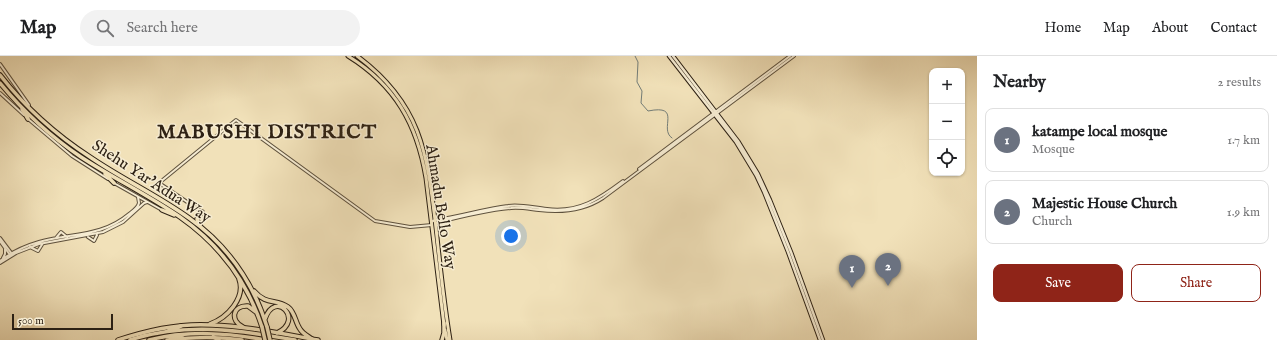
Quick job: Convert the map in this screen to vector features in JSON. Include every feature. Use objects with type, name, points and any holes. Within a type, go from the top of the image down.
[{"type":"highway","name":"Shehu Yar'Adua Way","points":[[0,75],[17,96],[36,115],[63,137],[88,156],[179,211],[223,248],[236,264],[250,286],[265,320],[270,340]]},
{"type":"highway","name":"Shehu Yar'Adua Way","points":[[0,83],[36,121],[59,141],[98,168],[180,217],[211,242],[236,272],[246,289],[258,314],[266,340]]},
{"type":"highway","points":[[16,101],[28,119]]},
{"type":"highway","points":[[29,105],[36,115]]},
{"type":"highway","points":[[98,168],[114,183]]},
{"type":"highway","points":[[162,210],[180,217]]},
{"type":"highway","points":[[179,211],[194,218],[201,211]]},
{"type":"highway","points":[[201,211],[197,221],[210,236]]},
{"type":"highway","points":[[210,324],[218,322],[224,317],[238,298],[240,285],[236,272]]},
{"type":"highway","points":[[250,286],[260,297],[268,301],[282,303],[290,308],[300,329],[305,335],[312,339]]},
{"type":"highway","points":[[243,327],[235,320],[235,314],[238,308],[248,306],[258,314]]},
{"type":"highway","points":[[265,320],[268,311],[273,307],[279,306],[286,310],[289,317],[289,322],[285,328],[277,333]]},
{"type":"highway","points":[[442,340],[444,335],[444,323]]},
{"type":"highway","points":[[118,340],[154,330],[210,324],[243,327],[318,340]]},
{"type":"highway","points":[[130,340],[181,326]]},
{"type":"highway","points":[[159,333],[192,329],[209,329],[250,332],[295,340]]},
{"type":"highway","points":[[149,340],[162,337],[209,333],[229,334],[266,340]]},
{"type":"highway","points":[[162,337],[213,337],[242,340]]},
{"type":"highway","points":[[213,337],[219,340]]},
{"type":"highway","points":[[167,340],[183,338]]},
{"type":"main road","name":"Ahmadu Bello Way","points":[[348,56],[366,68],[384,85],[396,100],[410,123],[418,143],[423,159],[450,340]]},
{"type":"main road","name":"Ahmadu Bello Way","points":[[357,56],[387,82],[399,97],[411,116],[420,138],[426,157],[447,340]]},
{"type":"main road","points":[[669,56],[715,113]]},
{"type":"main road","points":[[673,56],[736,142],[756,175],[802,285],[821,340]]},
{"type":"street","points":[[201,211],[159,183],[236,120],[375,221],[407,227],[416,227],[510,208],[563,212],[578,210],[603,198],[790,56]]},
{"type":"street","points":[[715,113],[794,56]]},
{"type":"street","points":[[0,64],[29,105]]},
{"type":"street","points":[[0,93],[72,156],[114,183],[162,210]]},
{"type":"street","points":[[0,262],[17,250],[38,242],[100,231],[117,223],[138,206],[139,201],[137,196]]},
{"type":"street","points":[[85,236],[94,241],[96,237],[118,226],[144,203],[148,202]]},
{"type":"street","points":[[54,239],[60,232],[65,236],[70,237]]},
{"type":"street","points":[[3,259],[29,247],[44,243],[102,233]]},
{"type":"street","points":[[0,238],[11,255]]},
{"type":"street","points":[[0,241],[6,247],[17,250]]},
{"type":"street","points":[[29,247],[38,251],[44,243]]},
{"type":"street","points":[[0,262],[6,254],[6,247]]},
{"type":"waterway","points":[[635,56],[638,62],[637,82],[642,91],[641,103],[648,111],[665,111],[668,118],[668,134],[672,138]]},
{"type":"place","name":"Majestic House Church","points":[[888,286]]},
{"type":"place","name":"katampe local mosque","points":[[852,288]]},
{"type":"district","name":"MABUSHI DISTRICT","points":[[267,132]]}]
